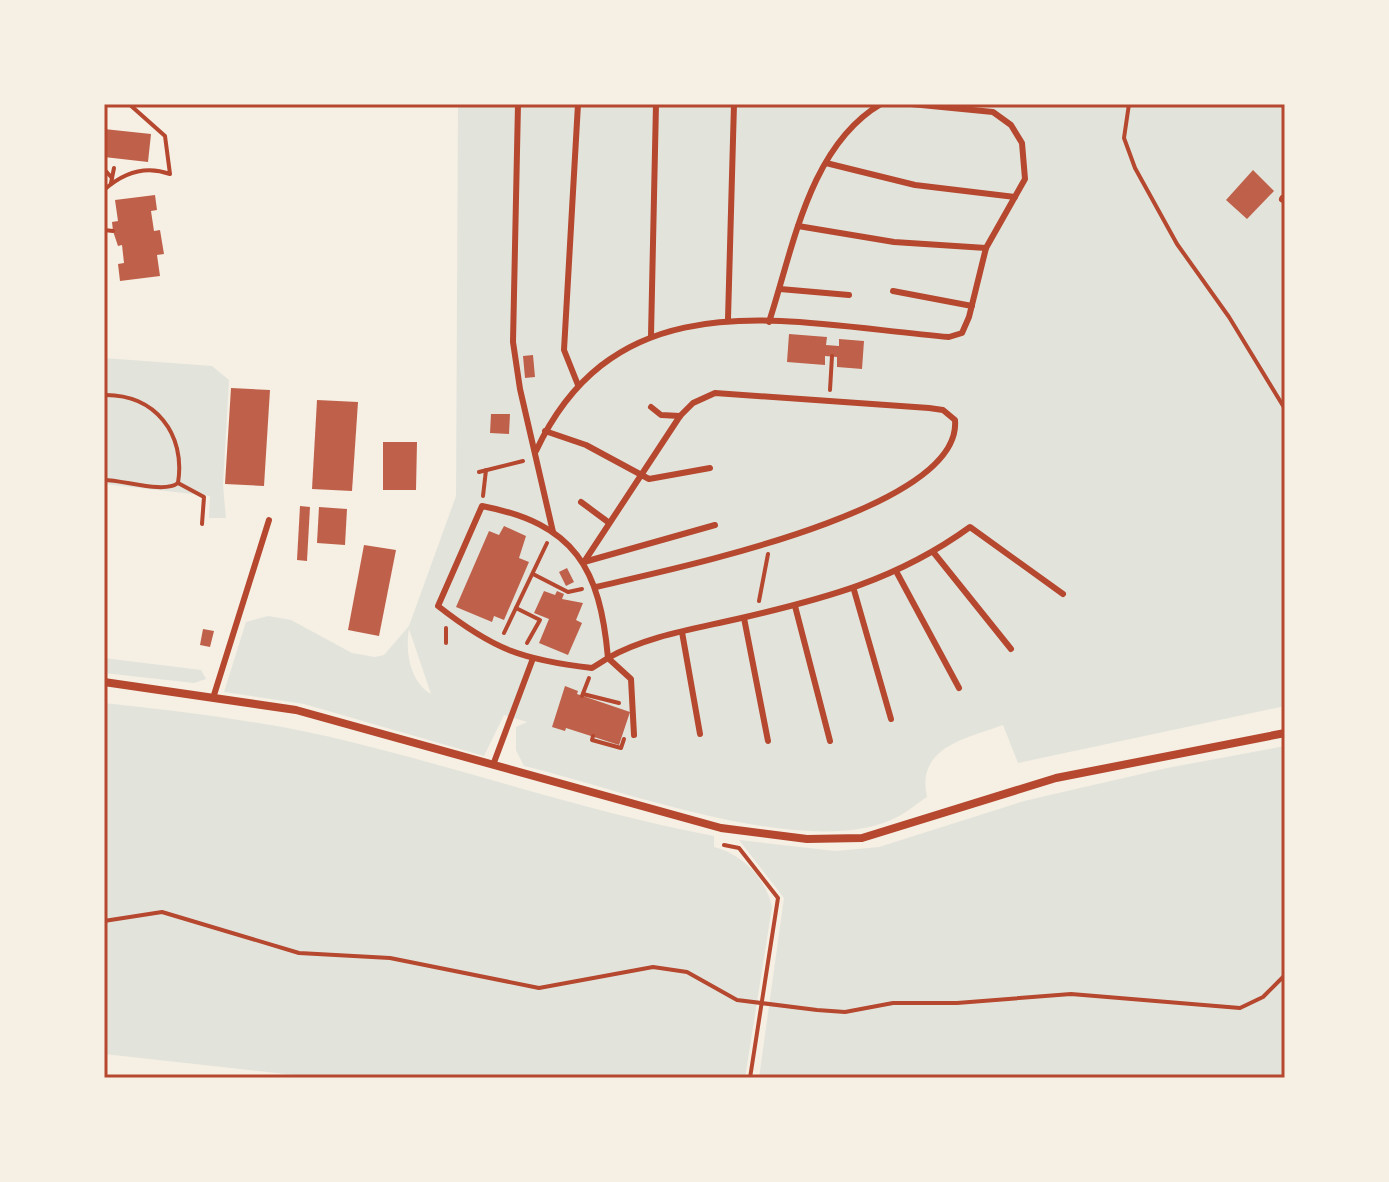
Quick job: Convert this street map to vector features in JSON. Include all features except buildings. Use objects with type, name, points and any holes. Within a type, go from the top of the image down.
[{"type":"street","points":[[104,682],[214,695],[296,710],[721,828],[807,839],[862,838],[1056,778],[1285,733]]},
{"type":"lane","points":[[518,104],[513,342],[520,389],[553,532]]},
{"type":"lane","points":[[578,104],[564,350],[578,385]]},
{"type":"lane","points":[[651,336],[656,104]]},
{"type":"lane","points":[[728,319],[734,104]]},
{"type":"lane","points":[[769,322],[798,226],[826,163],[859,117],[881,104]]},
{"type":"lane","points":[[536,455],[545,431],[561,404],[578,385],[651,336],[728,319],[949,337],[962,333],[986,248],[1025,179],[1022,143],[1011,125],[993,112],[911,104]]},
{"type":"lane","points":[[826,163],[915,185],[1015,197]]},
{"type":"lane","points":[[798,226],[894,242],[986,248]]},
{"type":"lane","points":[[780,289],[849,295]]},
{"type":"lane","points":[[893,291],[972,306]]},
{"type":"lane","points":[[584,562],[680,416],[693,403],[715,393],[829,399],[943,410],[955,420],[956,434],[947,453],[927,471],[876,504],[770,543],[596,587]]},
{"type":"lane","points":[[651,407],[661,415],[680,416]]},
{"type":"lane","points":[[545,431],[586,445],[649,479],[710,468]]},
{"type":"lane","points":[[581,502],[608,522]]},
{"type":"lane","points":[[634,735],[631,679],[608,658],[596,587],[584,562],[553,532],[522,514],[482,506],[438,606],[473,634],[532,661],[592,668],[608,658],[627,647],[854,590],[934,553],[970,527],[1063,594]]},
{"type":"lane","points":[[214,695],[269,520]]},
{"type":"lane","points":[[584,562],[715,525]]},
{"type":"lane","points":[[934,553],[1011,649]]},
{"type":"lane","points":[[896,571],[959,688]]},
{"type":"lane","points":[[854,590],[891,719]]},
{"type":"lane","points":[[795,606],[830,741]]},
{"type":"lane","points":[[744,618],[768,741]]},
{"type":"lane","points":[[682,632],[700,734]]},
{"type":"lane","points":[[493,765],[532,661]]},
{"type":"path","points":[[104,190],[128,174],[152,166],[170,174],[162,136],[129,104]]},
{"type":"path","points":[[1129,104],[1124,138],[1135,168],[1177,244],[1229,317],[1285,409]]},
{"type":"path","points":[[110,185],[114,168]]},
{"type":"path","points":[[104,169],[112,178]]},
{"type":"path","points":[[104,230],[113,231]]},
{"type":"path","points":[[829,399],[832,356]]},
{"type":"path","points":[[104,395],[142,401],[166,422],[180,452],[178,483],[172,488],[104,480]]},
{"type":"path","points":[[479,472],[536,455]]},
{"type":"path","points":[[482,506],[486,470]]},
{"type":"path","points":[[178,483],[204,497],[202,524]]},
{"type":"path","points":[[498,646],[553,532]]},
{"type":"path","points":[[757,615],[770,543]]},
{"type":"path","points":[[533,574],[568,592],[596,587]]},
{"type":"path","points":[[516,608],[540,620],[521,656]]},
{"type":"path","points":[[583,694],[634,707]]},
{"type":"path","points":[[593,736],[592,740],[621,748],[625,734]]},
{"type":"path","points":[[721,828],[723,845],[739,848],[778,898],[750,1078]]},
{"type":"path","points":[[104,921],[162,912],[299,953],[390,958],[539,988],[640,969],[670,968],[687,972],[737,1000],[845,1012],[893,1003],[957,1003],[1071,994],[1240,1008],[1263,997],[1285,975]]},
{"type":"shaded area","points":[[458,104],[1285,104],[1285,706],[1018,763],[1003,725],[959,741],[936,756],[926,780],[927,797],[901,815],[853,830],[809,831],[709,816],[524,766],[516,750],[516,727],[527,722],[504,715],[484,756],[304,704],[224,692],[246,622],[268,616],[291,620],[352,653],[375,657],[384,655],[409,626],[456,496]],"holes":[[[409,629],[431,694],[414,674],[408,647]]]},
{"type":"shaded area","points":[[104,358],[212,366],[229,380],[223,485],[226,518],[209,518],[210,496],[104,484]]},
{"type":"shaded area","points":[[104,658],[201,670],[206,679],[194,683],[104,673]]},
{"type":"shaded area","points":[[104,703],[216,716],[326,736],[616,814],[714,836],[714,847],[743,861],[758,877],[772,907],[745,1078],[321,1078],[104,1054]]},
{"type":"shaded area","points":[[1285,746],[1285,1078],[759,1078],[784,898],[739,840],[835,851],[879,847],[1024,801],[1167,768]]}]
